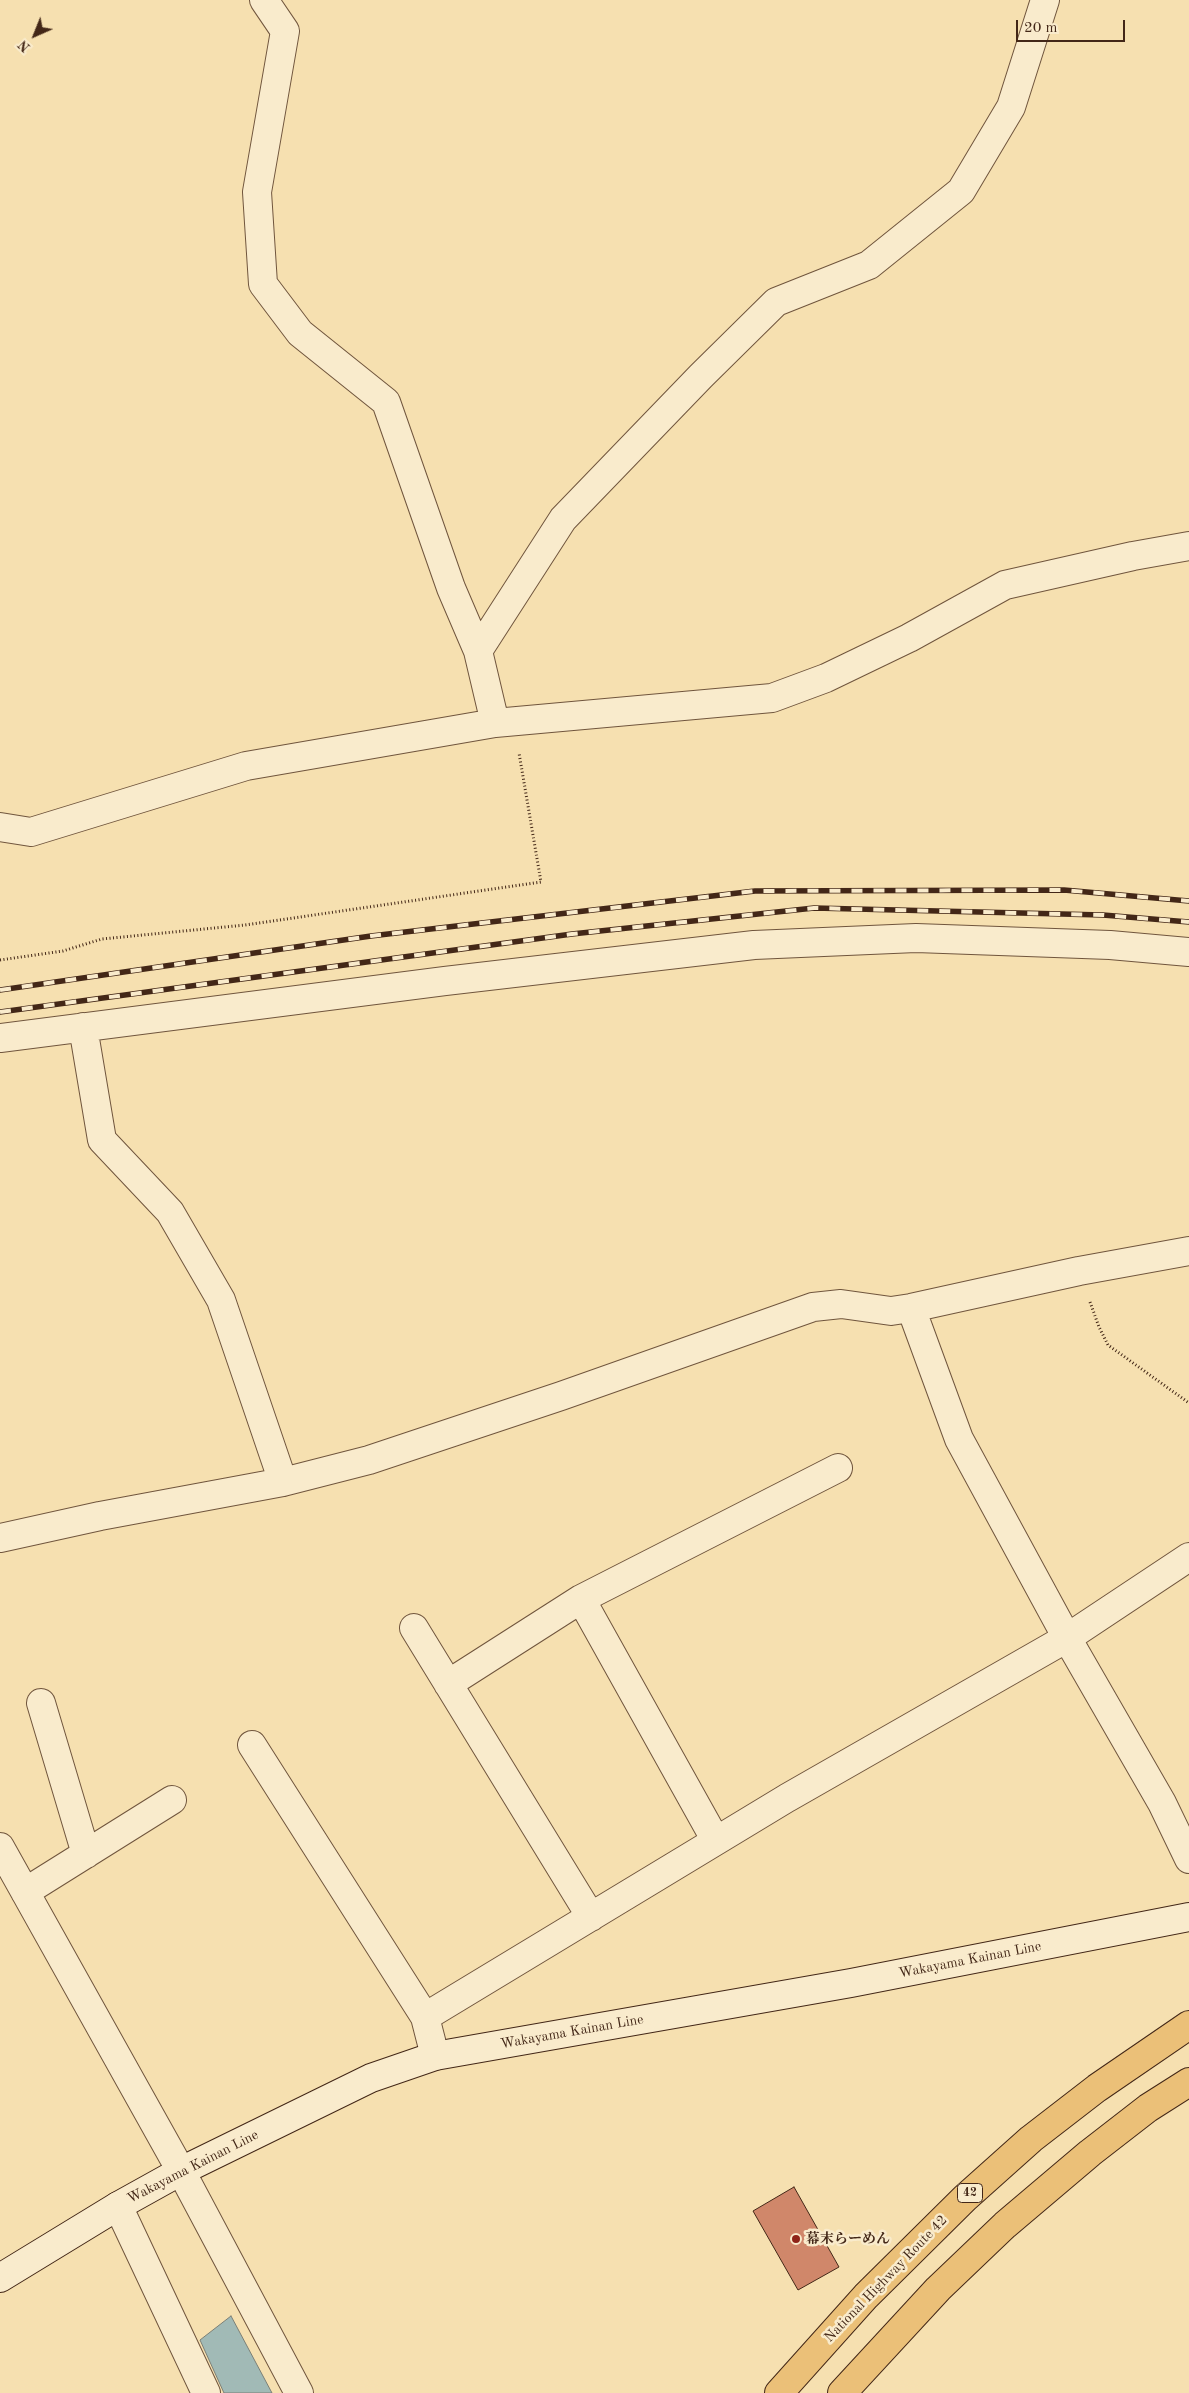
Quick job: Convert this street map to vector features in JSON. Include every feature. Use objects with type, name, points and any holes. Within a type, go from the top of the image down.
[{"type":"highway","name":"National Highway Route 42","points":[[779,2393],[866,2296],[940,2221],[1012,2156],[1097,2088],[1189,2025]]},
{"type":"highway","points":[[842,2393],[938,2289],[1004,2225],[1090,2153],[1148,2108],[1189,2082]]},
{"type":"street","points":[[264,0],[284,31],[258,192],[263,284],[300,333],[386,402],[450,588],[478,651],[504,722]]},
{"type":"street","points":[[478,651],[564,519],[701,376],[776,302],[869,264],[961,191],[1011,106],[1045,0]]},
{"type":"street","points":[[0,828],[31,832],[246,766],[504,722],[772,698],[826,678],[884,650],[1004,585],[1133,556],[1189,546]]},
{"type":"street","points":[[0,1038],[445,981],[754,945],[916,938],[1110,945],[1189,952]]},
{"type":"street","points":[[83,1026],[102,1140],[170,1212],[222,1300],[283,1482]]},
{"type":"street","points":[[0,1538],[100,1516],[283,1482],[368,1460],[543,1402],[813,1307],[841,1304],[891,1311],[1080,1271],[1189,1251]]},
{"type":"street","points":[[911,1308],[959,1439],[1067,1638],[1162,1803],[1189,1859]]},
{"type":"street","points":[[448,1684],[581,1599],[838,1468]]},
{"type":"street","points":[[425,2017],[787,1798],[1067,1638],[1189,1557]]},
{"type":"street","points":[[581,1599],[716,1841]]},
{"type":"street","points":[[414,1628],[591,1917]]},
{"type":"street","points":[[41,1703],[86,1854]]},
{"type":"street","points":[[252,1745],[425,2017],[435,2056]]},
{"type":"street","points":[[25,1892],[172,1800]]},
{"type":"street","points":[[0,1847],[181,2171],[299,2393]]},
{"type":"street","name":"Wakayama Kainan Line","points":[[0,2278],[118,2206],[181,2171],[371,2078],[435,2056],[851,1983],[1189,1917]]},
{"type":"street","points":[[118,2206],[206,2393]]},
{"type":"path","points":[[0,960],[63,951],[102,939],[245,925],[542,882],[504,722]]},
{"type":"path","points":[[1080,1271],[1099,1328],[1108,1345],[1189,1403]]},
{"type":"water","points":[[231,2316],[272,2393],[224,2393],[200,2340]]},
{"type":"building","name":"幕末らーめん","points":[[794,2187],[839,2267],[798,2290],[753,2211]]},
{"type":"railway","points":[[0,990],[371,936],[755,891],[1064,890],[1189,901]]},
{"type":"railway","points":[[0,1012],[572,934],[814,908],[1103,915],[1189,922]]},
{"type":"place","name":"幕末らーめん","points":[[796,2239]]}]
